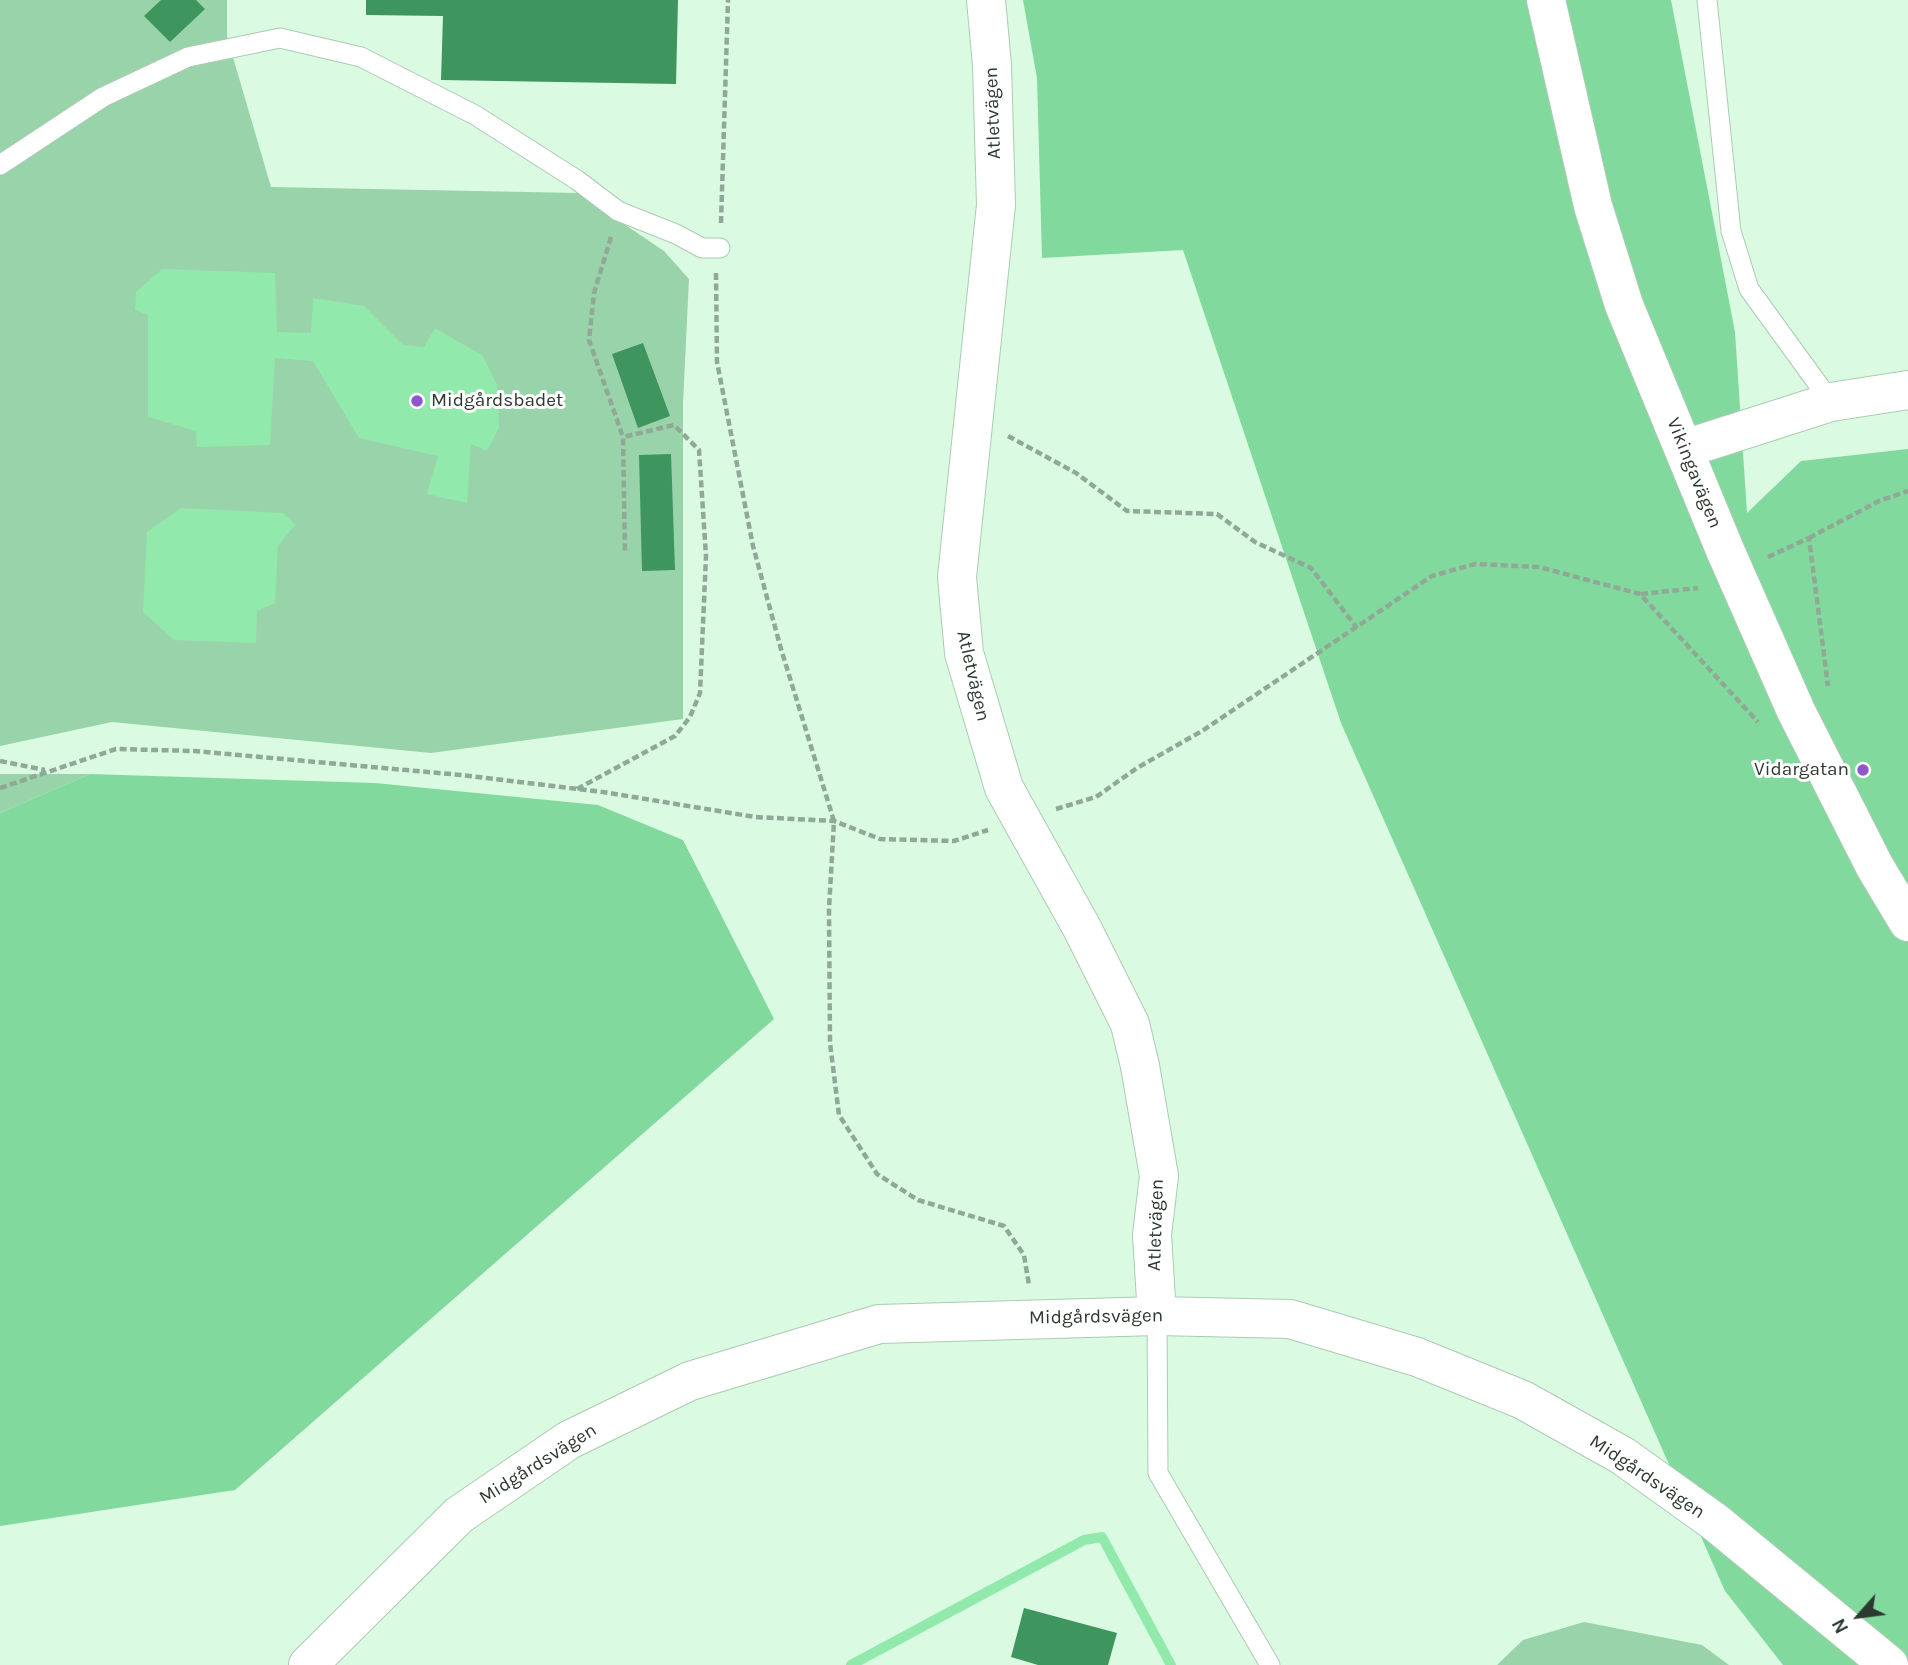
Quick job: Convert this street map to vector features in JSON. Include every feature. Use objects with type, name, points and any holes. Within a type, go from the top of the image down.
[{"type":"street","name":"Atletvägen","points":[[986,0],[992,65],[996,205],[957,577],[964,653],[1004,788],[1082,928],[1130,1024],[1152,1124],[1159,1176],[1153,1235],[1157,1316]]},
{"type":"street","name":"Vikingavägen","points":[[1546,0],[1593,206],[1624,305],[1796,710],[1875,867],[1908,922]]},
{"type":"street","points":[[1684,449],[1830,402],[1908,390]]},
{"type":"street","name":"Midgårdsvägen","points":[[308,1665],[459,1515],[569,1440],[690,1381],[879,1324],[1157,1316],[1290,1319],[1417,1357],[1523,1399],[1623,1456],[1715,1522],[1889,1665]]},
{"type":"lane","points":[[1707,0],[1731,231],[1749,289],[1830,402]]},
{"type":"lane","points":[[0,165],[103,97],[188,57],[280,38],[361,57],[475,115],[577,180],[618,211],[676,234],[702,248],[720,248]]},
{"type":"lane","points":[[1157,1316],[1158,1473],[1270,1665]]},
{"type":"path","points":[[728,0],[720,248],[716,267],[717,362],[753,546],[781,649],[834,821],[829,909],[830,1043],[839,1115],[877,1174],[918,1200],[1004,1226],[1024,1255],[1034,1318]]},
{"type":"path","points":[[618,211],[594,293],[589,340],[623,437],[625,553]]},
{"type":"path","points":[[663,419],[664,427]]},
{"type":"path","points":[[973,423],[993,428],[1076,473],[1127,512],[1217,514],[1255,542],[1311,568],[1357,628]]},
{"type":"path","points":[[576,789],[675,736],[690,717],[700,693],[706,556],[699,450],[674,425],[623,437]]},
{"type":"path","points":[[1766,558],[1879,501],[1908,491]]},
{"type":"path","points":[[1809,538],[1828,692]]},
{"type":"path","points":[[0,788],[46,770],[116,749],[194,751],[448,774],[576,789],[755,817],[834,821],[880,839],[954,841],[1096,796],[1137,768],[1202,731],[1432,576],[1475,564],[1539,567],[1640,594],[1698,588]]},
{"type":"path","points":[[1640,594],[1764,730]]},
{"type":"path","points":[[0,761],[46,770]]},
{"type":"shaded area","name":"Midgårdsbadet","points":[[0,0],[227,0],[227,37],[271,187],[578,193],[664,251],[689,279],[683,403],[683,719],[431,753],[112,722],[0,746]]},
{"type":"shaded area","points":[[1023,0],[1671,0],[1735,332],[1747,513],[1801,461],[1908,449],[1908,1665],[1783,1665],[1725,1591],[1341,723],[1183,250],[1042,258],[1037,78]]},
{"type":"shaded area","name":"Midgårdsbadet","points":[[162,269],[275,273],[277,332],[311,333],[313,298],[364,306],[403,345],[424,347],[435,328],[483,356],[497,385],[499,428],[487,451],[471,444],[467,503],[427,494],[438,456],[359,438],[313,361],[275,358],[270,445],[197,447],[196,431],[148,417],[148,315],[135,310],[136,292]]},
{"type":"shaded area","points":[[181,508],[284,513],[295,525],[278,546],[275,603],[257,611],[256,643],[174,640],[143,612],[147,532]]},
{"type":"shaded area","points":[[0,774],[90,774],[0,813]]},
{"type":"shaded area","points":[[90,774],[375,783],[598,805],[683,840],[774,1019],[235,1490],[0,1526],[0,813]]},
{"type":"shaded area","points":[[1584,1622],[1702,1645],[1729,1665],[1497,1665],[1523,1640]]},
{"type":"building","points":[[161,0],[196,0],[205,9],[170,42],[144,16]]},
{"type":"building","points":[[366,0],[678,0],[676,84],[441,80],[443,16],[366,15]]},
{"type":"building","points":[[643,343],[670,416],[638,428],[612,354]]},
{"type":"building","points":[[671,454],[675,570],[642,571],[639,455]]},
{"type":"building","points":[[1024,1608],[1117,1633],[1108,1665],[1038,1665],[1011,1657]]},
{"type":"waterway","points":[[851,1665],[1084,1540],[1102,1537],[1171,1665]]},
{"type":"place","name":"Midgårdsbadet","points":[[417,401]]},
{"type":"place","name":"Vidargatan","points":[[1863,770]]}]
